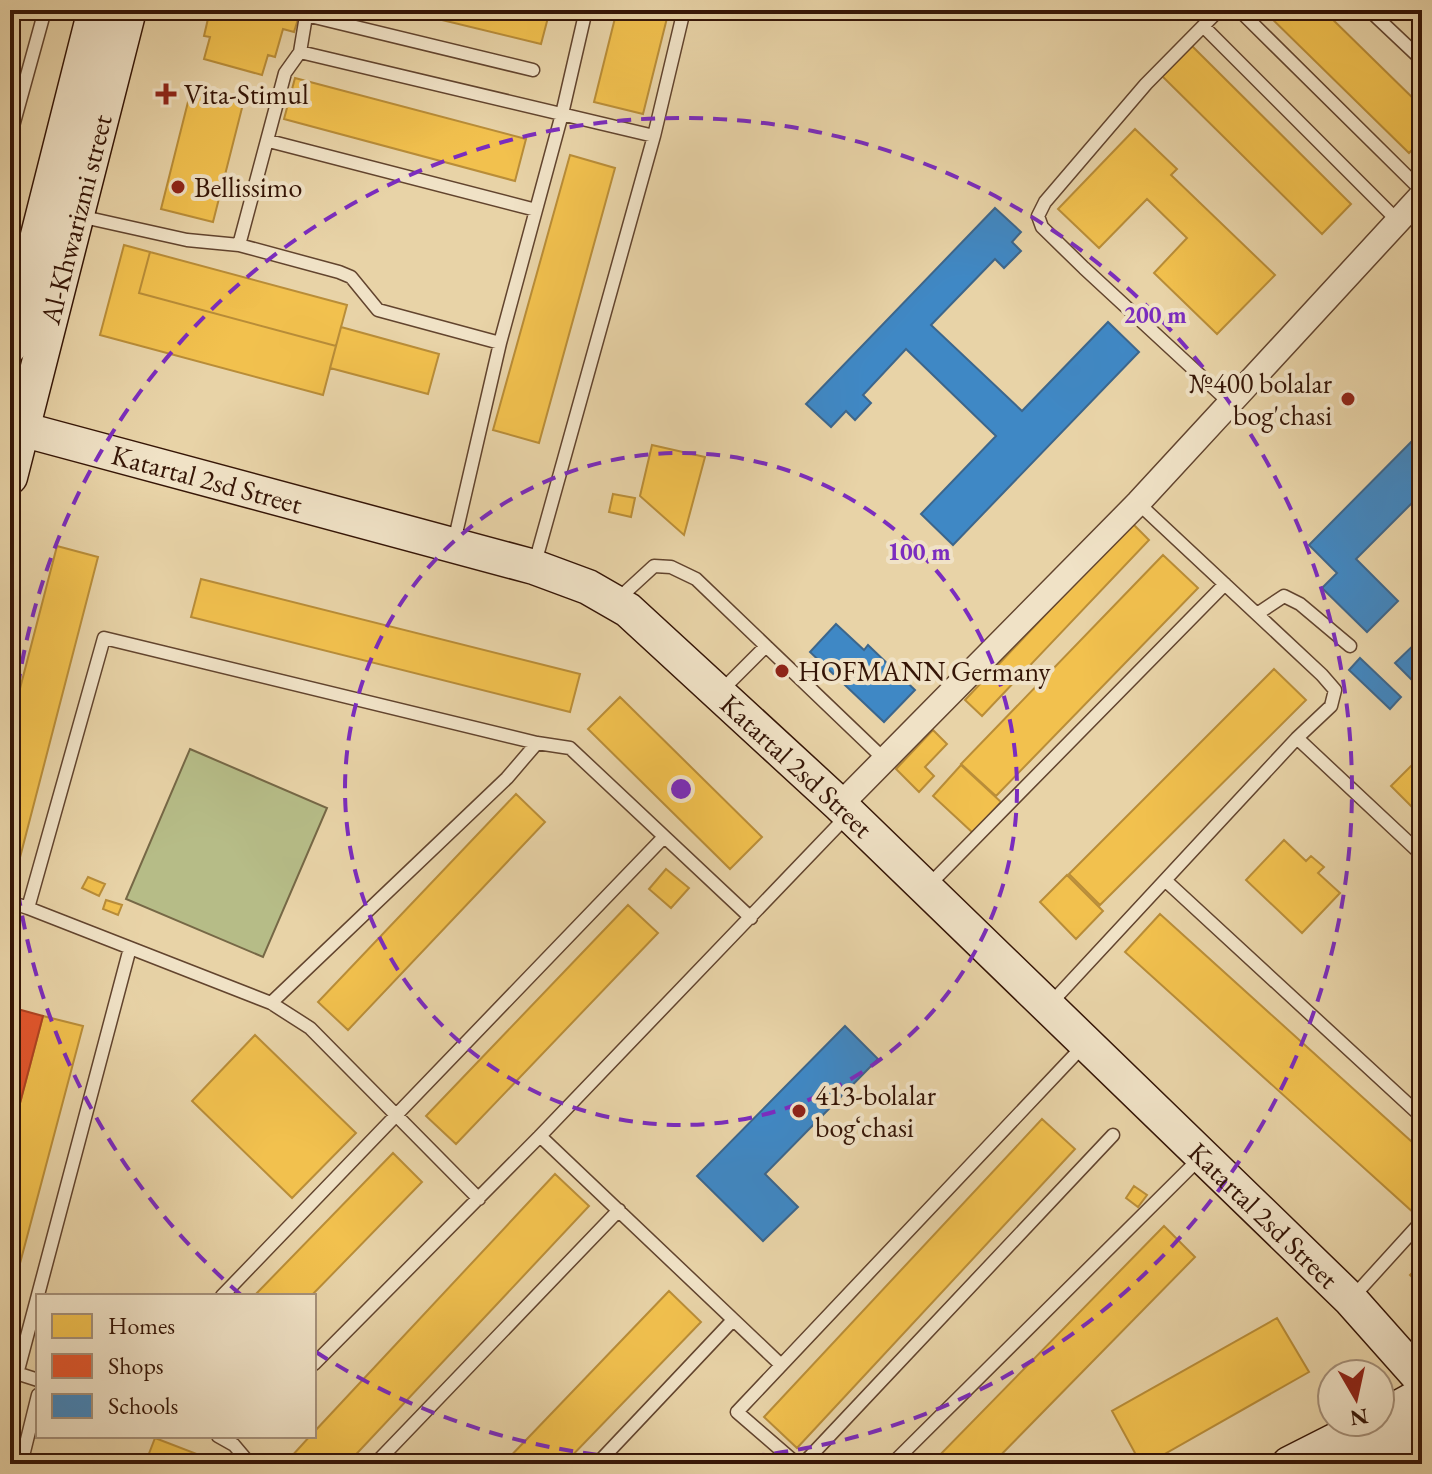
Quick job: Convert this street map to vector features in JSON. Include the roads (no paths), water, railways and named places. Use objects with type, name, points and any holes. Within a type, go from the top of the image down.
[{"type":"main road","name":"Al-Khwarizmi street","points":[[12,329],[95,10]]},
{"type":"main road","name":"Al-Khwarizmi street","points":[[14,420],[36,377],[129,10]]},
{"type":"main road","name":"Katartal 2sd Street","points":[[14,420],[534,567],[575,582],[640,618],[845,810],[1350,1299],[1422,1380]]},
{"type":"main road","points":[[10,477],[14,420]]},
{"type":"main road","points":[[1396,1409],[1422,1395]]},
{"type":"main road","points":[[1357,1464],[1422,1430]]},
{"type":"main road","points":[[1289,1464],[1340,1438]]},
{"type":"street","points":[[845,810],[885,760],[1138,503],[1422,193]]},
{"type":"lane","points":[[10,137],[45,10]]},
{"type":"lane","points":[[453,545],[500,343],[562,114],[586,10]]},
{"type":"lane","points":[[534,567],[654,136],[684,10]]},
{"type":"lane","points":[[1219,10],[1146,84],[1045,202],[1038,216],[1042,227],[1084,268],[1229,402]]},
{"type":"lane","points":[[1239,10],[1422,193]]},
{"type":"lane","points":[[1369,10],[1422,60]]},
{"type":"lane","points":[[239,245],[285,73],[300,52],[306,12],[533,70]]},
{"type":"lane","points":[[1204,27],[1397,220]]},
{"type":"lane","points":[[300,52],[654,136]]},
{"type":"lane","points":[[269,141],[536,210]]},
{"type":"lane","points":[[77,216],[187,240],[239,245],[351,277],[378,310],[500,343]]},
{"type":"lane","points":[[1048,1006],[1297,738],[1331,706],[1335,690],[1138,503]]},
{"type":"lane","points":[[615,602],[654,566],[671,567],[696,579],[885,760]]},
{"type":"lane","points":[[926,888],[1225,584]]},
{"type":"lane","points":[[1257,614],[1284,596],[1300,604],[1350,646]]},
{"type":"lane","points":[[28,908],[104,638],[537,743],[570,748],[751,918]]},
{"type":"lane","points":[[719,692],[766,646]]},
{"type":"lane","points":[[1297,738],[1422,854]]},
{"type":"lane","points":[[271,1003],[507,778],[537,743]]},
{"type":"lane","points":[[316,1362],[751,918],[845,810]]},
{"type":"lane","points":[[224,1294],[663,838]]},
{"type":"lane","points":[[1166,881],[1422,1117]]},
{"type":"lane","points":[[10,902],[271,1003],[310,1028],[479,1199]]},
{"type":"lane","points":[[36,1379],[14,1372],[130,948]]},
{"type":"lane","points":[[1086,1043],[737,1412],[800,1464],[1113,1135]]},
{"type":"lane","points":[[540,1136],[780,1364]]},
{"type":"lane","points":[[892,1464],[1202,1156]]},
{"type":"lane","points":[[375,1464],[619,1210]]},
{"type":"lane","points":[[1350,1299],[1422,1221]]},
{"type":"lane","points":[[597,1464],[733,1320]]},
{"type":"lane","points":[[21,1464],[36,1403]]},
{"type":"lane","points":[[238,1440],[250,1464]]},
{"type":"place","name":"Vita-Stimul","points":[[166,94]]},
{"type":"place","name":"Bellissimo","points":[[178,187]]},
{"type":"place","name":"№400 bolalar bog'chasi","points":[[1348,399]]},
{"type":"place","name":"HOFMANN Germany","points":[[782,671]]},
{"type":"place","name":"413-bolalar bogʻchasi","points":[[799,1111]]}]
